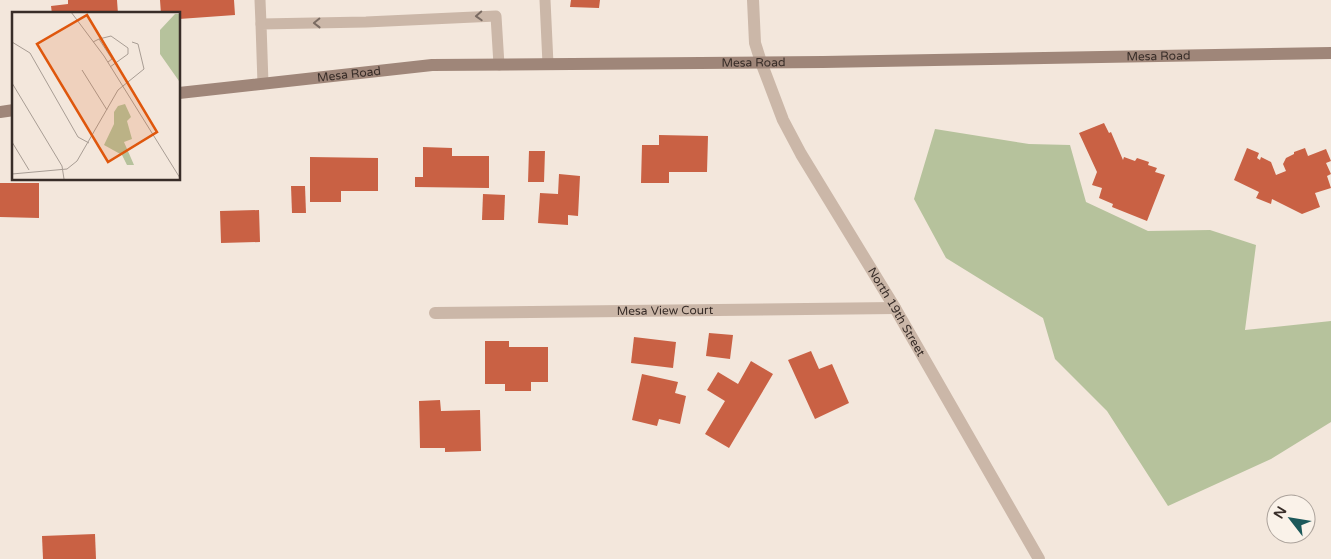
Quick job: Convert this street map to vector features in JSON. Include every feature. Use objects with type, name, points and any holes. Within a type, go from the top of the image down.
[{"type":"main road","name":"Mesa Road","points":[[180,93],[432,65],[1331,53]]},
{"type":"street","name":"North 19th Street","points":[[753,0],[755,43],[783,120],[847,232],[895,308],[1039,559]]},
{"type":"street","name":"Mesa View Court","points":[[435,313],[895,308]]},
{"type":"lane","points":[[260,0],[263,84]]},
{"type":"lane","points":[[545,0],[548,64]]},
{"type":"lane","points":[[261,24],[366,22],[496,16],[499,65]]},
{"type":"green space","points":[[935,129],[1029,144],[1070,145],[1086,202],[1148,231],[1210,230],[1256,245],[1245,330],[1331,321],[1331,422],[1271,459],[1168,506],[1107,411],[1055,359],[1043,318],[946,258],[914,199]]},
{"type":"building","points":[[68,0],[117,0],[118,12],[52,12],[51,6],[68,4]]},
{"type":"building","points":[[160,0],[234,0],[235,15],[180,19],[180,12],[161,12]]},
{"type":"building","points":[[571,0],[600,0],[599,8],[570,7]]},
{"type":"building","points":[[1104,123],[1109,133],[1111,132],[1123,160],[1124,157],[1135,161],[1137,158],[1149,162],[1148,165],[1157,168],[1155,172],[1165,175],[1147,221],[1112,207],[1113,204],[1099,198],[1102,188],[1092,185],[1097,172],[1079,133]]},
{"type":"building","points":[[659,135],[708,136],[707,172],[669,172],[669,183],[641,183],[642,145],[659,145]]},
{"type":"building","points":[[423,147],[452,148],[452,156],[489,156],[489,188],[415,187],[415,177],[423,177]]},
{"type":"building","points":[[1247,148],[1259,153],[1257,158],[1260,160],[1261,157],[1271,162],[1276,175],[1286,171],[1283,164],[1286,158],[1294,154],[1294,152],[1305,148],[1308,156],[1326,149],[1331,161],[1326,163],[1331,174],[1327,176],[1331,188],[1315,193],[1320,207],[1302,214],[1272,199],[1271,204],[1256,198],[1259,192],[1234,180]]},
{"type":"building","points":[[529,151],[545,151],[544,182],[528,182]]},
{"type":"building","points":[[310,157],[378,158],[378,191],[341,191],[341,202],[310,202]]},
{"type":"building","points":[[559,174],[580,176],[578,216],[568,215],[568,225],[538,223],[540,193],[558,194]]},
{"type":"building","points":[[0,183],[39,183],[39,218],[0,217]]},
{"type":"building","points":[[291,186],[305,186],[306,213],[292,213]]},
{"type":"building","points":[[483,194],[505,195],[504,220],[482,220]]},
{"type":"building","points":[[259,210],[260,242],[221,243],[220,211]]},
{"type":"building","points":[[709,333],[733,335],[730,359],[706,356]]},
{"type":"building","points":[[634,337],[676,342],[673,368],[631,363]]},
{"type":"building","points":[[485,341],[509,341],[509,347],[548,347],[548,382],[531,382],[531,391],[505,391],[505,384],[485,384]]},
{"type":"building","points":[[811,351],[819,369],[832,364],[849,403],[815,419],[788,360]]},
{"type":"building","points":[[751,361],[773,374],[729,448],[705,434],[725,401],[707,390],[718,372],[738,384]]},
{"type":"building","points":[[642,374],[678,382],[675,393],[686,396],[680,424],[659,419],[657,426],[632,420]]},
{"type":"building","points":[[440,400],[441,411],[480,410],[481,451],[445,452],[445,448],[420,448],[419,401]]},
{"type":"building","points":[[95,534],[96,559],[43,559],[42,536]]}]
